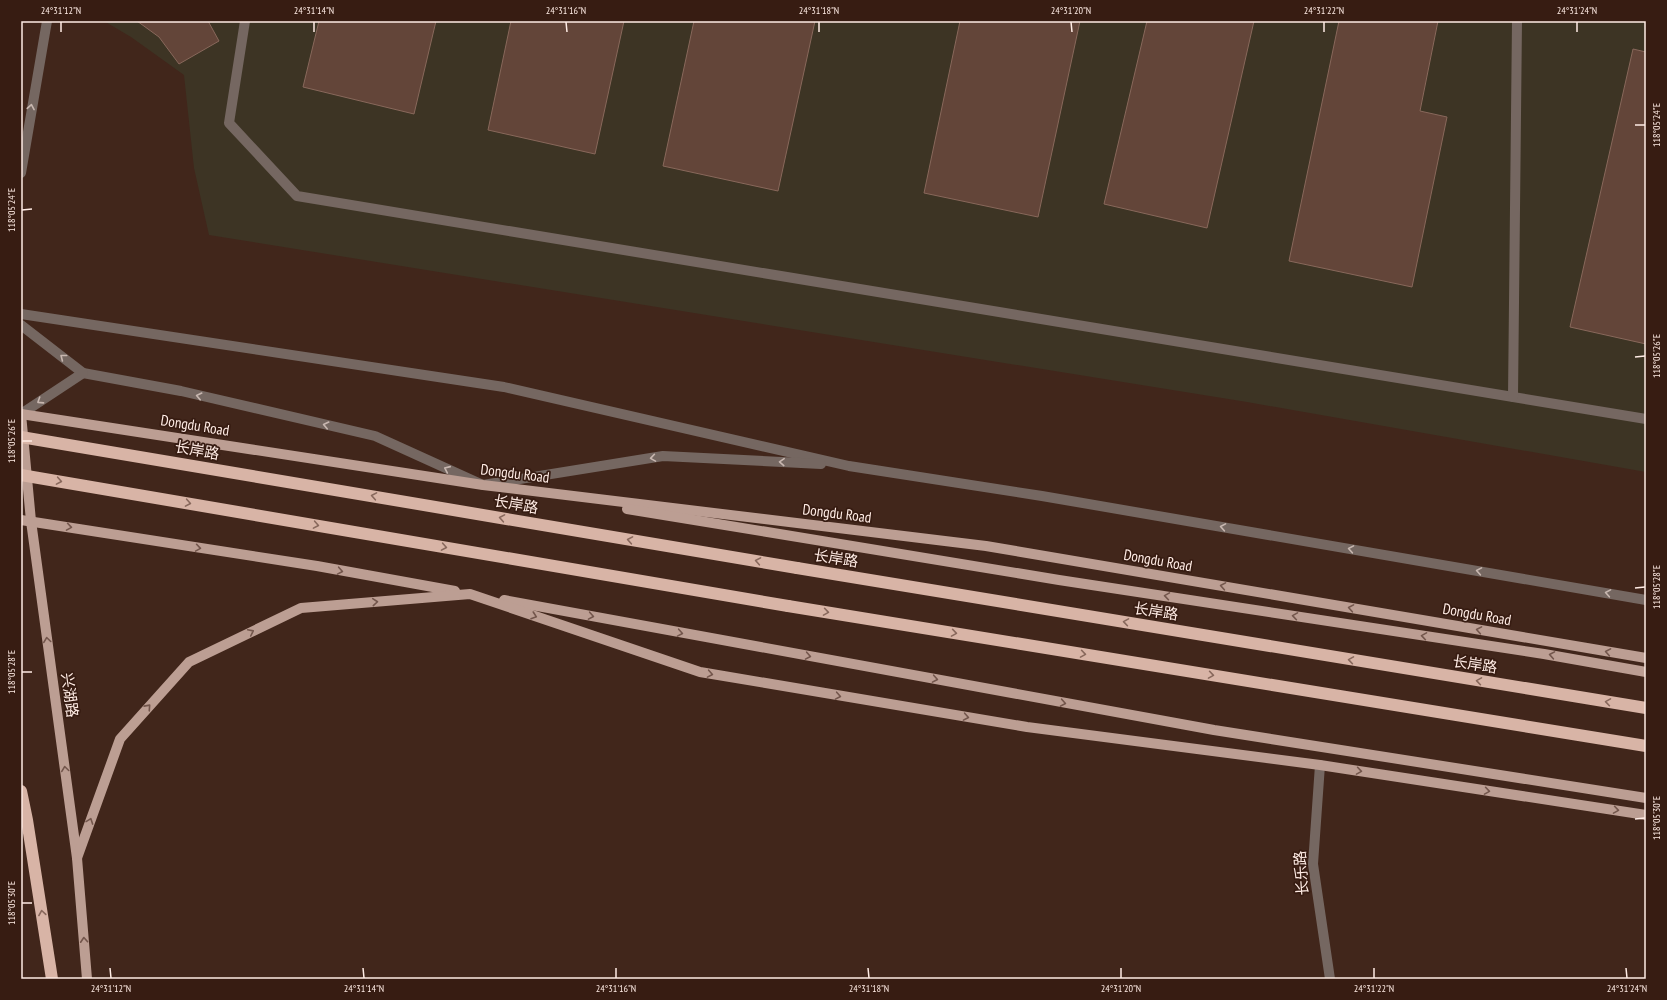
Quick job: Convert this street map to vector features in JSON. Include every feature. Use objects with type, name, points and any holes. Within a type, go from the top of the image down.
[{"type":"highway","name":"长岸路","points":[[21,437],[781,565],[1646,708]]},
{"type":"highway","points":[[21,475],[780,604],[1646,746]]},
{"type":"highway","points":[[21,791],[27,820],[52,979]]},
{"type":"main road","name":"Dongdu Road","points":[[21,414],[483,485],[986,546],[1646,658]]},
{"type":"main road","name":"兴湖路","points":[[21,414],[26,521],[77,858],[87,979]]},
{"type":"main road","points":[[483,485],[1051,578],[1544,654],[1646,672]]},
{"type":"main road","points":[[26,521],[317,566],[1214,730],[1646,798]]},
{"type":"main road","points":[[77,858],[120,739],[188,662],[301,608],[470,594],[700,672],[1027,727],[1320,765],[1646,815]]},
{"type":"street","points":[[21,173],[47,21]]},
{"type":"street","points":[[245,21],[228,123],[297,196],[1646,419]]},
{"type":"street","points":[[1513,397],[1517,21]]},
{"type":"street","points":[[21,314],[504,387],[849,466],[1042,496],[1646,600]]},
{"type":"street","points":[[21,325],[83,373],[181,391],[374,436],[483,485],[663,456],[849,466]]},
{"type":"street","points":[[21,414],[83,373]]},
{"type":"street","name":"长乐路","points":[[1320,765],[1313,864],[1330,979]]},
{"type":"shaded area","points":[[104,21],[1646,21],[1646,472],[1247,402],[209,235],[194,168],[184,75],[131,37]]},
{"type":"building","points":[[137,21],[208,21],[219,41],[179,64],[159,37]]},
{"type":"building","points":[[319,21],[436,21],[414,114],[303,87]]},
{"type":"building","points":[[511,21],[624,21],[595,154],[488,130]]},
{"type":"building","points":[[694,21],[815,21],[778,191],[663,166]]},
{"type":"building","points":[[960,21],[1080,21],[1038,217],[924,193]]},
{"type":"building","points":[[1147,21],[1254,21],[1207,228],[1104,204]]},
{"type":"building","points":[[1339,21],[1438,21],[1420,111],[1447,117],[1412,287],[1289,261]]},
{"type":"building","points":[[1633,49],[1646,52],[1646,344],[1570,327]]}]
